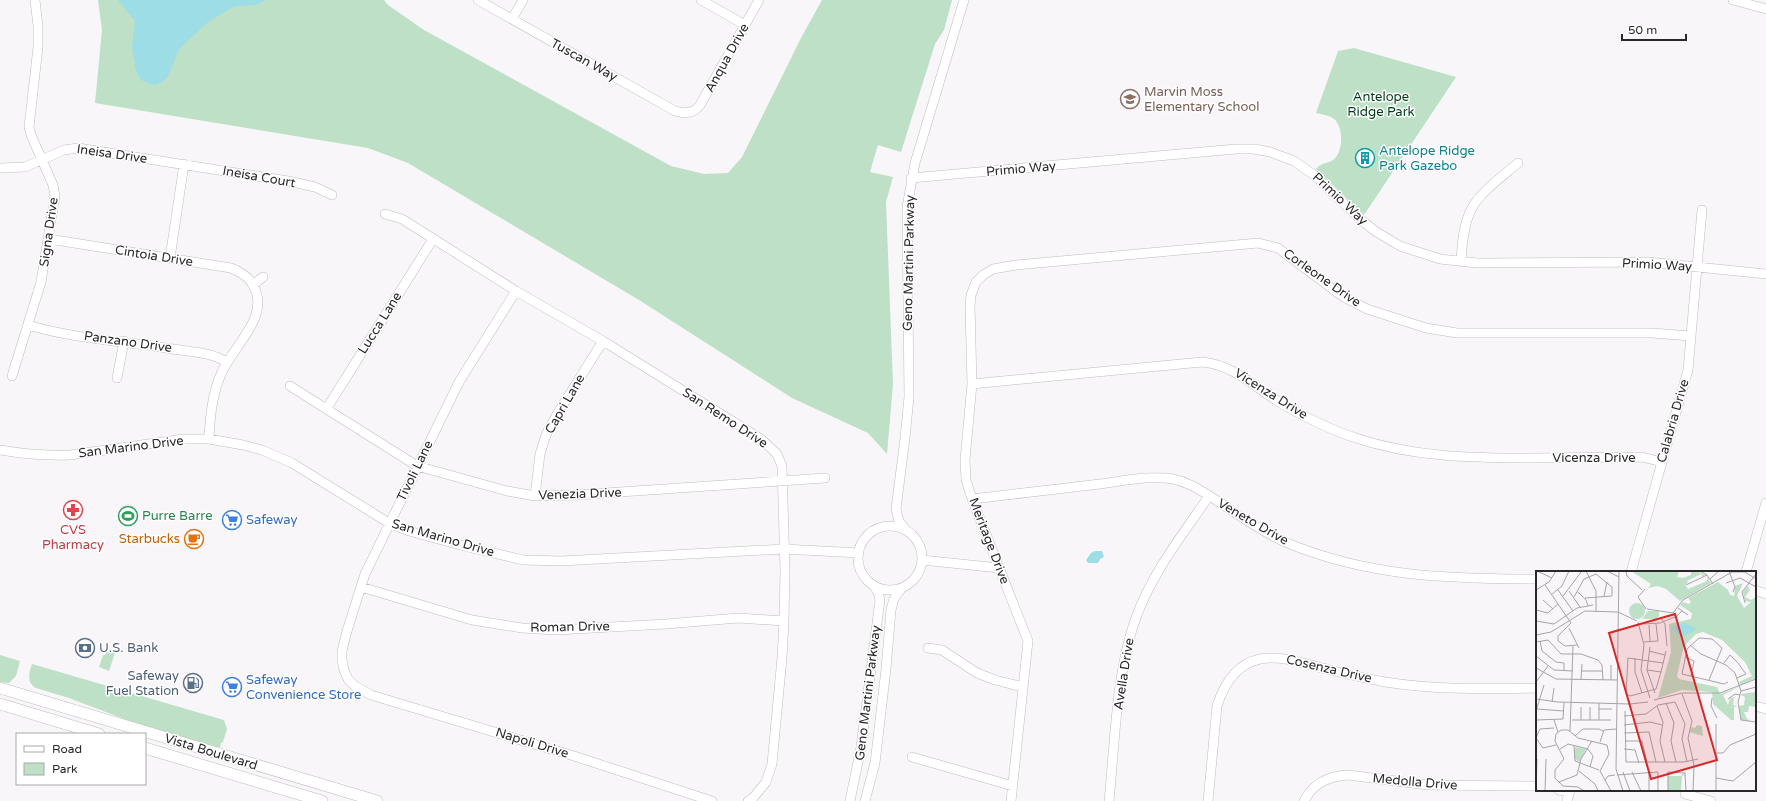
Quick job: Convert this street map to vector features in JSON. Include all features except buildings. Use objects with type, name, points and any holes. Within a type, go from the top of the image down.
[{"type":"main road","name":"Vista Boulevard","points":[[0,688],[377,801]]},
{"type":"main road","points":[[0,704],[96,733]]},
{"type":"main road","name":"Vista Boulevard","points":[[146,748],[322,801]]},
{"type":"street","name":"Signa Drive","points":[[12,376],[42,282],[55,192],[29,127],[38,47],[38,26],[35,0]]},
{"type":"street","name":"Tuscan Way","points":[[478,0],[675,111],[685,114],[691,113]]},
{"type":"street","points":[[512,19],[523,0]]},
{"type":"street","points":[[701,0],[745,25]]},
{"type":"street","name":"Anqua Drive","points":[[691,113],[700,104],[759,0]]},
{"type":"street","name":"Geno Martini Parkway","points":[[896,509],[909,398],[907,223],[911,178],[964,0]]},
{"type":"street","points":[[1733,0],[1766,10]]},
{"type":"street","points":[[691,113],[695,122]]},
{"type":"street","name":"Ineisa Drive","points":[[0,168],[20,168],[64,150],[78,148],[184,164]]},
{"type":"street","name":"Primio Way","points":[[911,178],[1236,149],[1254,149],[1286,157],[1308,169],[1360,219],[1390,241],[1419,253],[1440,259],[1461,262],[1648,262],[1766,274]]},
{"type":"street","points":[[1461,262],[1464,226],[1470,209],[1481,195],[1518,163]]},
{"type":"street","points":[[170,258],[184,164]]},
{"type":"street","name":"Ineisa Court","points":[[184,164],[315,187],[332,195]]},
{"type":"street","name":"Calabria Drive","points":[[1631,571],[1688,370],[1702,210]]},
{"type":"street","name":"San Remo Drive","points":[[385,214],[402,219],[516,291],[603,341],[761,439],[777,454],[782,466],[784,549],[784,622],[782,658],[772,764],[766,782],[751,800]]},
{"type":"street","name":"Cintoia Drive","points":[[49,238],[231,268],[246,275],[254,285]]},
{"type":"street","name":"Lucca Lane","points":[[327,408],[433,239]]},
{"type":"street","name":"Corleone Drive","points":[[978,280],[993,269],[1016,264],[1258,243],[1278,248],[1342,296],[1367,309],[1426,328],[1457,333],[1652,333],[1692,336]]},
{"type":"street","points":[[209,439],[212,401],[219,379],[226,362],[251,325],[256,313],[258,301],[254,285],[263,277]]},
{"type":"street","name":"Meritage Drive","points":[[978,280],[973,288],[970,306],[972,384],[965,460],[966,480],[972,499],[1028,641],[1011,801]]},
{"type":"street","name":"Tivoli Lane","points":[[353,684],[344,670],[342,651],[364,574],[459,382],[516,291]]},
{"type":"street","name":"Panzano Drive","points":[[28,325],[61,333],[124,341],[210,355],[226,362]]},
{"type":"street","points":[[117,378],[124,341]]},
{"type":"street","name":"Capri Lane","points":[[535,496],[540,454],[546,435],[556,416],[603,341]]},
{"type":"street","name":"Vicenza Drive","points":[[972,384],[1202,362],[1213,363],[1233,370],[1283,405],[1313,420],[1356,438],[1408,452],[1461,458],[1642,457],[1662,462]]},
{"type":"street","name":"Venezia Drive","points":[[290,386],[417,466],[507,491],[535,496],[782,482],[825,478]]},
{"type":"street","name":"San Marino Drive","points":[[0,450],[36,455],[65,455],[184,439],[209,439],[243,445],[282,458],[389,523],[409,531],[523,560],[561,561],[784,549],[859,553]]},
{"type":"street","name":"Veneto Drive","points":[[972,499],[1159,478],[1181,481],[1267,533],[1286,542],[1371,569],[1441,578],[1536,579]]},
{"type":"street","name":"Avella Drive","points":[[1109,801],[1121,681],[1131,632],[1137,614],[1158,572],[1208,496]]},
{"type":"street","points":[[1746,571],[1766,503]]},
{"type":"street","points":[[896,509],[899,521],[919,544],[922,560],[921,567],[914,579],[901,589],[884,589],[874,586],[864,575],[859,564],[859,553],[865,538],[889,521],[896,509]]},
{"type":"street","points":[[883,526],[895,526],[906,530]]},
{"type":"street","points":[[922,560],[999,568]]},
{"type":"street","name":"Geno Martini Parkway","points":[[850,801],[862,747],[880,600],[878,592],[874,586]]},
{"type":"street","name":"Roman Drive","points":[[361,587],[472,620],[522,628],[556,630],[666,624],[738,618],[784,622]]},
{"type":"street","name":"Geno Martini Parkway","points":[[865,801],[875,763],[891,610],[894,599],[901,589]]},
{"type":"street","points":[[1756,590],[1766,594]]},
{"type":"street","points":[[928,648],[942,650],[977,673],[989,678],[1023,687]]},
{"type":"street","name":"Cosenza Drive","points":[[1208,801],[1217,706],[1222,691],[1227,680],[1236,672],[1245,665],[1260,659],[1284,658],[1355,676],[1419,686],[1458,688],[1536,688]]},
{"type":"street","name":"Napoli Drive","points":[[353,684],[364,692],[574,756],[712,801]]},
{"type":"street","points":[[1756,706],[1766,709]]},
{"type":"street","points":[[912,757],[1013,786]]},
{"type":"street","name":"Medolla Drive","points":[[1304,801],[1312,789],[1320,783],[1337,776],[1348,775],[1428,784],[1536,786]]},
{"type":"street","points":[[1685,795],[1711,801]]},
{"type":"green space","points":[[98,0],[384,0],[388,5],[424,30],[671,166],[704,174],[728,173],[742,157],[801,38],[822,0],[952,0],[944,30],[935,44],[901,152],[878,145],[870,172],[893,177],[886,202],[893,384],[887,454],[868,433],[792,398],[639,300],[408,163],[368,148],[95,103],[102,30]]},
{"type":"green space","name":"Antelope Ridge Park","points":[[1354,48],[1456,77],[1364,215],[1316,169],[1334,159],[1339,153],[1341,135],[1338,124],[1331,117],[1316,113],[1338,51]]},
{"type":"green space","points":[[107,650],[115,653],[109,671],[99,667],[103,655],[105,655]]},
{"type":"green space","points":[[0,655],[20,661],[16,676],[9,683],[0,682]]},
{"type":"green space","points":[[32,664],[224,720],[227,729],[223,742],[221,743],[220,747],[215,747],[132,722],[69,698],[36,688],[31,683],[29,677]]},
{"type":"water","points":[[118,0],[266,0],[256,5],[233,7],[208,22],[179,49],[168,76],[162,82],[155,85],[141,80],[136,71],[132,47],[135,21]]},
{"type":"water","points":[[1095,551],[1102,551],[1104,557],[1100,559],[1098,563],[1088,563],[1086,560],[1091,553]]},
{"type":"place","name":"Marvin Moss Elementary School","points":[[1130,99]]},
{"type":"place","name":"Antelope Ridge Park Gazebo","points":[[1365,158]]},
{"type":"place","name":"CVS Pharmacy","points":[[73,510]]},
{"type":"place","name":"Purre Barre","points":[[128,516]]},
{"type":"place","name":"Safeway","points":[[232,520]]},
{"type":"place","name":"Starbucks","points":[[194,539]]},
{"type":"place","name":"U.S. Bank","points":[[85,648]]},
{"type":"place","name":"Safeway Fuel Station","points":[[193,683]]},
{"type":"place","name":"Safeway Convenience Store","points":[[232,687]]}]
